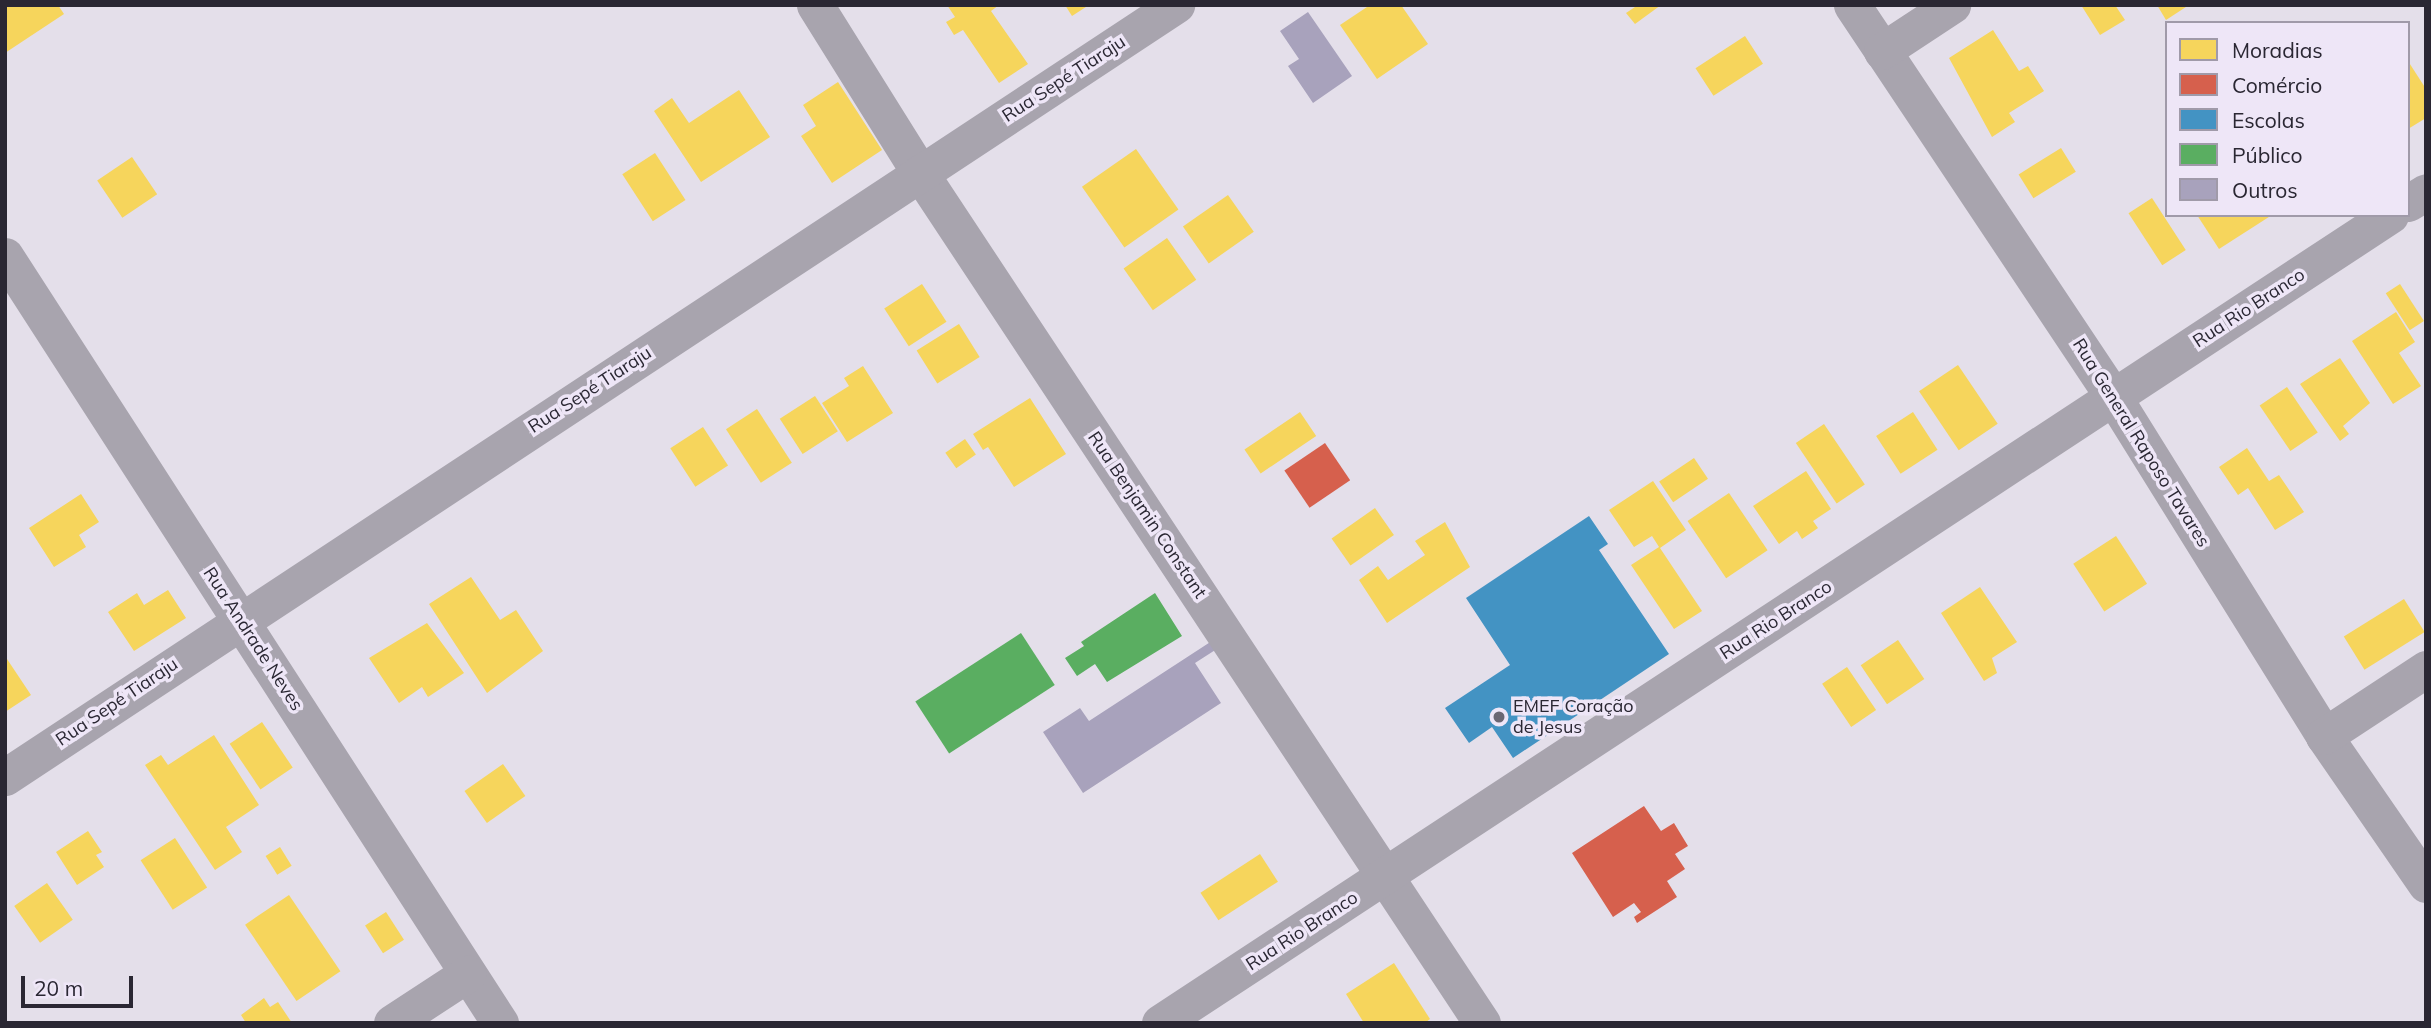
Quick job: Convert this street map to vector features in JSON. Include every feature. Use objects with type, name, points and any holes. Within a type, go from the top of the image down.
[{"type":"street","name":"Rua Benjamin Constant","points":[[815,5],[920,173],[1388,876],[1482,1023]]},
{"type":"street","name":"Rua Sepé Tiaraju","points":[[5,777],[1176,5]]},
{"type":"street","name":"Rua General Raposo Tavares","points":[[1852,5],[2114,398],[2323,736],[2426,884]]},
{"type":"street","points":[[1882,51],[1952,5]]},
{"type":"street","points":[[2410,202],[2426,192]]},
{"type":"street","name":"Rua Rio Branco","points":[[1160,1023],[1388,876],[2387,217]]},
{"type":"street","name":"Rua Andrade Neves","points":[[5,256],[500,1023]]},
{"type":"street","points":[[2323,736],[2426,669]]},
{"type":"street","points":[[392,1023],[467,974]]},
{"type":"building: Moradias","points":[[5,5],[58,5],[64,14],[5,53]]},
{"type":"building: Moradias","points":[[947,5],[999,5],[991,11],[1028,64],[999,83],[963,30],[954,35],[946,22],[955,17]]},
{"type":"building: Moradias","points":[[1065,5],[1089,5],[1072,16]]},
{"type":"building: Moradias","points":[[1370,5],[1401,5],[1428,44],[1377,79],[1340,25]]},
{"type":"building: Moradias","points":[[1638,5],[1661,5],[1635,24],[1626,13]]},
{"type":"building: Moradias","points":[[2081,5],[2115,5],[2125,20],[2100,35]]},
{"type":"building: Moradias","points":[[2157,5],[2189,5],[2166,20]]},
{"type":"building: Moradias","points":[[1993,30],[2019,71],[2028,66],[2044,91],[2009,113],[2015,122],[1992,137],[1949,58]]},
{"type":"building: Moradias","points":[[1745,36],[1763,64],[1713,96],[1696,68]]},
{"type":"building: Moradias","points":[[2410,64],[2426,89],[2426,118],[2410,128]]},
{"type":"building: Moradias","points":[[838,82],[882,150],[832,183],[801,136],[816,126],[803,105]]},
{"type":"building: Moradias","points":[[739,90],[770,137],[701,182],[654,111],[672,98],[689,123]]},
{"type":"building: Moradias","points":[[2061,148],[2076,172],[2033,198],[2019,174]]},
{"type":"building: Moradias","points":[[1136,149],[1178,210],[1124,247],[1082,187]]},
{"type":"building: Moradias","points":[[655,153],[685,200],[653,221],[622,174]]},
{"type":"building: Moradias","points":[[132,157],[157,194],[122,218],[97,180]]},
{"type":"building: Moradias","points":[[1228,195],[1254,232],[1209,263],[1183,227]]},
{"type":"building: Moradias","points":[[2152,198],[2186,250],[2162,265],[2129,213]]},
{"type":"building: Moradias","points":[[2198,217],[2269,217],[2219,249]]},
{"type":"building: Moradias","points":[[1167,238],[1196,280],[1153,310],[1124,268]]},
{"type":"building: Moradias","points":[[922,284],[947,322],[909,346],[884,309]]},
{"type":"building: Moradias","points":[[2400,284],[2424,321],[2410,330],[2386,293]]},
{"type":"building: Moradias","points":[[2396,312],[2415,342],[2399,353],[2421,386],[2393,404],[2352,341]]},
{"type":"building: Moradias","points":[[959,324],[980,357],[937,384],[917,350]]},
{"type":"building: Moradias","points":[[2340,358],[2370,403],[2343,426],[2349,434],[2340,441],[2300,384]]},
{"type":"building: Moradias","points":[[1958,365],[1998,424],[1959,450],[1919,391]]},
{"type":"building: Moradias","points":[[863,366],[893,413],[847,442],[822,403],[849,386],[844,378]]},
{"type":"building: Moradias","points":[[2287,387],[2318,433],[2290,451],[2260,405]]},
{"type":"building: Moradias","points":[[815,396],[838,431],[803,454],[780,419]]},
{"type":"building: Moradias","points":[[1030,398],[1066,454],[1014,487],[988,447],[983,450],[973,434]]},
{"type":"building: Moradias","points":[[757,409],[792,463],[761,483],[726,429]]},
{"type":"building: Moradias","points":[[1300,412],[1316,436],[1261,474],[1244,449]]},
{"type":"building: Moradias","points":[[1913,412],[1938,450],[1901,474],[1876,436]]},
{"type":"building: Moradias","points":[[1824,424],[1865,485],[1837,504],[1796,443]]},
{"type":"building: Moradias","points":[[703,427],[728,466],[695,487],[670,448]]},
{"type":"building: Moradias","points":[[965,439],[976,455],[956,468],[945,453]]},
{"type":"building: Moradias","points":[[2247,448],[2269,481],[2279,475],[2304,512],[2275,530],[2248,488],[2238,495],[2219,467]]},
{"type":"building: Moradias","points":[[1694,458],[1708,479],[1673,502],[1659,481]]},
{"type":"building: Moradias","points":[[1806,471],[1831,509],[1813,521],[1818,528],[1802,539],[1797,531],[1779,544],[1753,506]]},
{"type":"building: Moradias","points":[[1653,481],[1686,530],[1660,548],[1702,611],[1674,629],[1631,565],[1659,547],[1652,536],[1634,547],[1609,510]]},
{"type":"building: Moradias","points":[[1729,493],[1768,550],[1726,578],[1688,521]]},
{"type":"building: Moradias","points":[[81,494],[99,522],[79,535],[86,547],[54,567],[29,528]]},
{"type":"building: Moradias","points":[[1375,508],[1394,535],[1351,565],[1332,538]]},
{"type":"building: Moradias","points":[[1445,522],[1470,567],[1387,623],[1359,580],[1378,566],[1388,580],[1425,555],[1415,541]]},
{"type":"building: Moradias","points":[[2116,536],[2147,584],[2104,612],[2073,564]]},
{"type":"building: Moradias","points":[[471,577],[500,620],[516,610],[543,651],[487,693],[429,604]]},
{"type":"building: Moradias","points":[[1980,587],[2017,642],[1992,658],[1997,673],[1984,681],[1941,613]]},
{"type":"building: Moradias","points":[[168,590],[186,618],[134,651],[108,612],[137,593],[144,605]]},
{"type":"building: Moradias","points":[[2404,599],[2425,632],[2364,670],[2344,637]]},
{"type":"building: Moradias","points":[[427,623],[464,673],[428,697],[422,687],[399,703],[369,658]]},
{"type":"building: Moradias","points":[[1898,640],[1924,679],[1887,704],[1861,665]]},
{"type":"building: Moradias","points":[[5,656],[31,695],[5,712]]},
{"type":"building: Moradias","points":[[1847,667],[1876,710],[1851,727],[1822,684]]},
{"type":"building: Moradias","points":[[262,722],[293,768],[260,789],[230,744]]},
{"type":"building: Moradias","points":[[214,735],[259,805],[226,827],[242,852],[215,870],[145,765],[161,755],[168,765]]},
{"type":"building: Moradias","points":[[503,764],[525,796],[487,823],[464,791]]},
{"type":"building: Moradias","points":[[88,831],[102,852],[96,855],[104,867],[77,885],[56,852]]},
{"type":"building: Moradias","points":[[175,838],[207,887],[173,910],[141,860]]},
{"type":"building: Moradias","points":[[280,847],[292,866],[277,875],[266,856]]},
{"type":"building: Moradias","points":[[1260,854],[1278,882],[1218,920],[1200,893]]},
{"type":"building: Moradias","points":[[47,883],[73,920],[40,943],[14,906]]},
{"type":"building: Moradias","points":[[289,895],[340,971],[297,1001],[245,925]]},
{"type":"building: Moradias","points":[[386,912],[404,940],[383,953],[365,926]]},
{"type":"building: Moradias","points":[[1394,963],[1430,1019],[1425,1023],[1364,1023],[1346,994]]},
{"type":"building: Moradias","points":[[264,998],[270,1007],[278,1002],[292,1023],[246,1023],[241,1015]]},
{"type":"building: Comércio","points":[[1325,443],[1350,480],[1310,508],[1284,470]]},
{"type":"building: Comércio","points":[[1644,806],[1661,831],[1674,823],[1688,846],[1675,854],[1685,869],[1667,881],[1677,897],[1637,923],[1634,917],[1641,912],[1634,903],[1613,917],[1572,853]]},
{"type":"building: Escolas","points":[[1589,516],[1608,544],[1599,550],[1669,654],[1513,758],[1492,727],[1469,743],[1445,708],[1510,665],[1466,598]]},
{"type":"building: Público","points":[[1155,593],[1182,636],[1107,682],[1095,664],[1077,676],[1065,658],[1084,646],[1081,642]]},
{"type":"building: Público","points":[[1021,633],[1055,685],[949,754],[915,702]]},
{"type":"building: Outros","points":[[1308,12],[1352,76],[1313,103],[1288,66],[1299,59],[1280,31]]},
{"type":"building: Outros","points":[[1218,637],[1223,645],[1195,663],[1221,703],[1083,793],[1043,732],[1080,708],[1089,721]]},
{"type":"place","name":"EMEF Coração de Jesus","points":[[1499,717]]}]
